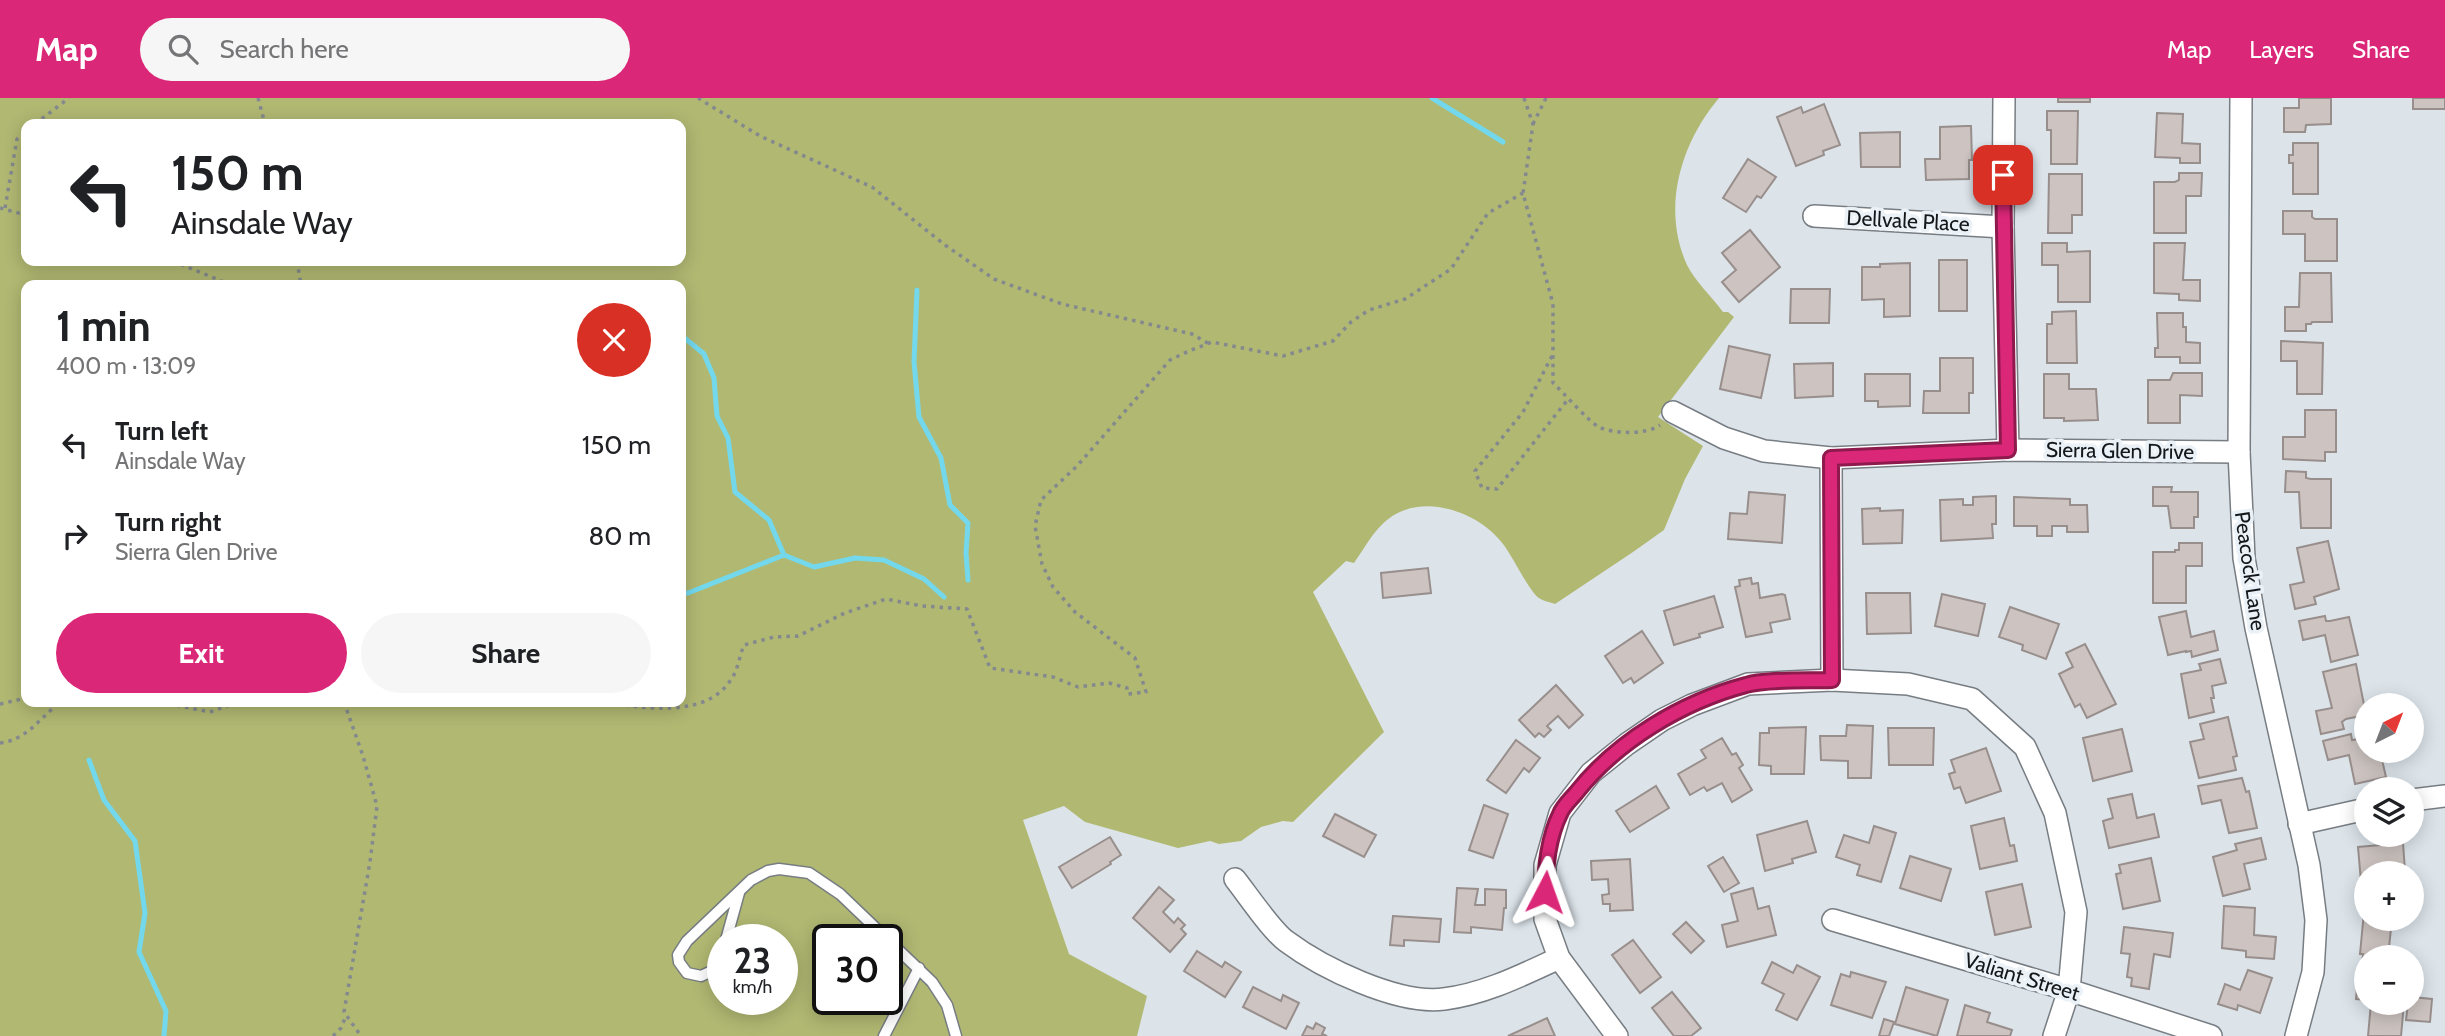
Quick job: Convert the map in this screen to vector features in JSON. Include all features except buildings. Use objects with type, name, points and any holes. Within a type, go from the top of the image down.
[{"type":"street","points":[[2004,98],[2003,226],[2008,450]]},
{"type":"street","name":"Peacock Lane","points":[[2241,98],[2239,452],[2242,533],[2247,581],[2311,874],[2316,941],[2311,982],[2296,1036]]},
{"type":"street","name":"Dellvale Place","points":[[1814,216],[2003,226]]},
{"type":"street","name":"Sierra Glen Drive","points":[[1673,412],[1724,438],[1764,451],[1831,458],[2008,450],[2239,452]]},
{"type":"street","points":[[1831,458],[1832,680]]},
{"type":"street","points":[[1617,1036],[1559,958],[1545,919],[1545,865],[1560,813],[1591,773],[1626,744],[1662,720],[1692,705],[1748,684],[1832,680],[1908,684],[1972,699],[2025,747],[2055,813],[2076,912],[2069,990],[2054,1036]]},
{"type":"street","points":[[2424,799],[2445,796]]},
{"type":"street","points":[[2299,824],[2354,812]]},
{"type":"street","points":[[1235,879],[1284,940],[1338,972],[1392,994],[1442,999],[1495,988],[1559,958]]},
{"type":"street","name":"Valiant Street","points":[[1833,920],[2069,990],[2211,1036]]},
{"type":"lane","points":[[707,973],[701,976],[688,973],[679,962],[678,955],[687,941],[751,880],[768,871],[788,869],[808,873],[840,894],[932,982],[947,1005],[956,1036]]},
{"type":"lane","points":[[730,924],[739,891]]},
{"type":"lane","points":[[884,1036],[919,968]]},
{"type":"path","points":[[42,119],[69,98]]},
{"type":"path","points":[[258,98],[264,119]]},
{"type":"path","points":[[698,98],[760,136],[872,187],[945,245],[994,279],[1062,304],[1192,334],[1209,344],[1283,356],[1333,341],[1351,322],[1369,310],[1405,299],[1451,269],[1488,213],[1523,193]]},
{"type":"path","points":[[1524,98],[1533,124]]},
{"type":"path","points":[[1546,98],[1533,124],[1523,193],[1553,304],[1553,383],[1600,427],[1644,432],[1657,428],[1673,412]]},
{"type":"path","points":[[21,135],[17,139],[2,208],[21,214]]},
{"type":"path","points":[[185,266],[219,280]]},
{"type":"path","points":[[686,706],[717,694],[729,684],[736,672],[744,645],[774,637],[798,636],[845,613],[886,599],[922,606],[967,609],[990,667],[1053,677],[1078,687],[1109,683],[1127,688],[1128,694],[1146,692],[1135,658],[1075,612],[1053,587],[1042,564],[1035,526],[1041,500],[1077,466],[1170,360],[1209,344]]},
{"type":"path","points":[[1553,354],[1523,412],[1475,471],[1482,488],[1497,489],[1569,398]]},
{"type":"path","points":[[0,704],[21,699]]},
{"type":"path","points":[[0,743],[37,726],[53,707]]},
{"type":"path","points":[[185,707],[210,712],[224,707]]},
{"type":"path","points":[[346,707],[377,806],[344,1012],[361,1036]]},
{"type":"path","points":[[654,707],[683,707]]},
{"type":"path","points":[[334,1036],[346,1016]]},
{"type":"green space","points":[[0,98],[1719,98],[1694,135],[1685,156],[1679,177],[1676,221],[1679,243],[1690,271],[1723,312],[1734,317],[1658,417],[1703,446],[1685,479],[1664,530],[1555,604],[1535,595],[1503,544],[1480,523],[1449,509],[1433,506],[1401,511],[1377,529],[1354,563],[1346,561],[1313,592],[1384,732],[1293,822],[1283,821],[1261,827],[1241,841],[1219,844],[1210,841],[1178,848],[1085,822],[1064,806],[1023,820],[1069,954],[1147,996],[1137,1036],[0,1036]]},
{"type":"waterway","points":[[1432,98],[1503,142]]},
{"type":"waterway","points":[[917,290],[914,362],[919,417],[941,458],[950,505],[968,523],[968,580]]},
{"type":"waterway","points":[[686,339],[704,354],[714,378],[717,416],[728,438],[735,492],[769,520],[784,555]]},
{"type":"waterway","points":[[686,593],[784,555],[814,567],[855,558],[884,560],[924,579],[944,597]]},
{"type":"waterway","points":[[89,760],[104,800],[135,841],[145,913],[139,952],[166,1011],[164,1036]]},
{"type":"route","points":[[1545,892],[1545,865],[1560,813],[1591,773],[1626,744],[1662,720],[1692,705],[1748,684],[1832,680],[1831,458],[2008,450],[2003,175]]}]
